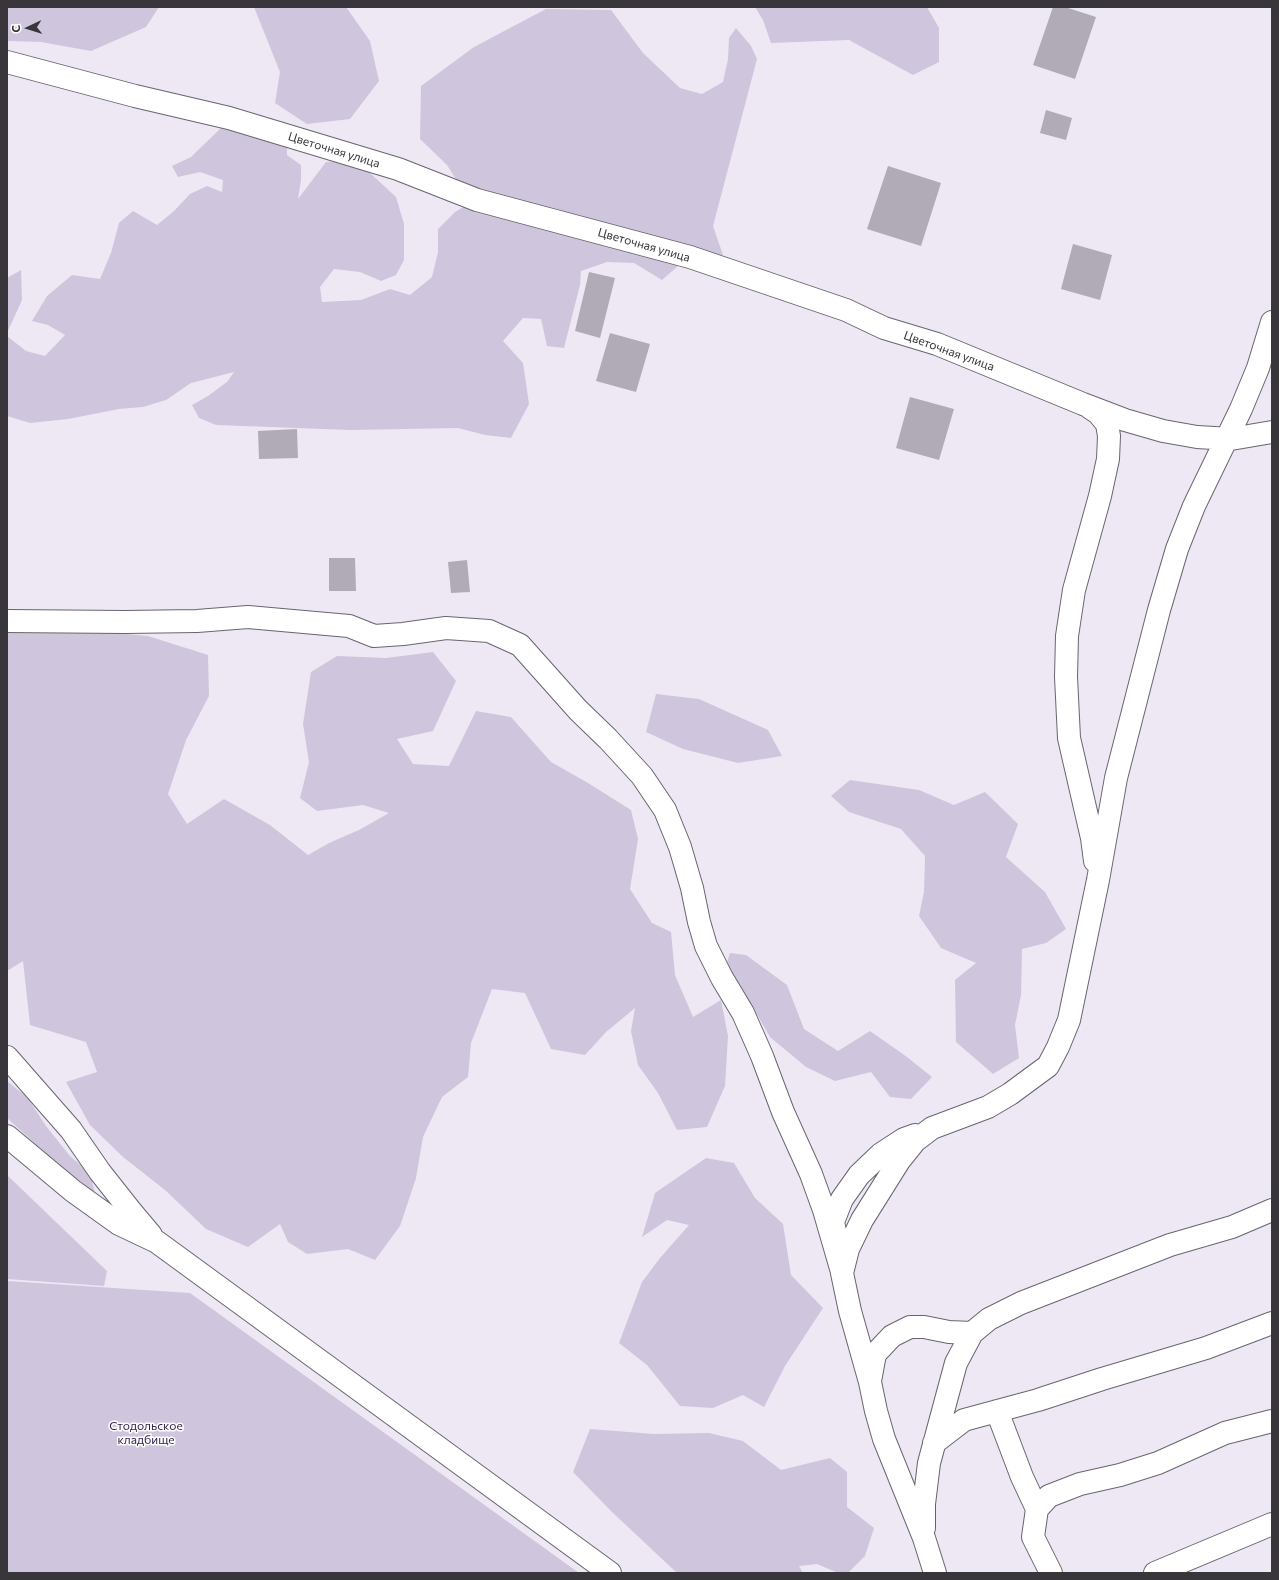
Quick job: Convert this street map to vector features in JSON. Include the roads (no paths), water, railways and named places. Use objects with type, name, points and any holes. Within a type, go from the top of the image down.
[{"type":"street","name":"Цветочная улица","points":[[7,62],[135,96],[229,118],[398,170],[478,200],[690,257],[846,310],[884,328],[937,344],[1125,420],[1163,431],[1197,437],[1231,439],[1272,432]]},
{"type":"street","points":[[935,1573],[924,1538],[884,1439],[850,1311],[833,1222],[842,1199],[859,1175],[881,1154],[904,1139],[988,1107],[1010,1094],[1048,1066],[1058,1048],[1069,1020],[1098,880],[1116,778],[1165,590],[1180,542],[1194,506],[1241,409],[1258,368],[1272,322]]},
{"type":"street","points":[[1083,404],[1098,414],[1106,424],[1109,436],[1108,452],[1100,496],[1074,590],[1068,636],[1066,677],[1069,738],[1092,838],[1098,880]]},
{"type":"street","points":[[7,621],[175,621],[248,617],[349,626],[374,636],[403,634],[446,628],[489,631],[520,645],[578,710],[608,739],[642,776],[665,810],[680,847],[706,946],[722,978],[743,1013],[762,1056],[783,1112],[811,1174],[824,1210],[842,1273]]},
{"type":"street","points":[[7,1057],[71,1130],[126,1205],[157,1242]]},
{"type":"street","points":[[7,1136],[86,1201],[119,1224],[157,1242],[610,1573]]},
{"type":"street","points":[[924,1538],[924,1504],[929,1463],[956,1363],[972,1333],[989,1319],[1021,1303],[1170,1246],[1232,1227],[1272,1210]]},
{"type":"street","points":[[934,1442],[964,1420],[1038,1400],[1206,1348],[1272,1323]]},
{"type":"street","points":[[870,1382],[875,1354],[892,1336],[910,1327],[924,1327],[949,1332],[972,1333]]},
{"type":"street","points":[[997,1412],[1022,1477],[1037,1509],[1033,1537],[1051,1573]]},
{"type":"street","points":[[1037,1509],[1049,1496],[1080,1484],[1120,1476],[1158,1463],[1225,1433],[1272,1421]]},
{"type":"street","points":[[1155,1573],[1272,1524]]},
{"type":"park label","name":"Стодольское кладбище","points":[[146,1433]]}]
